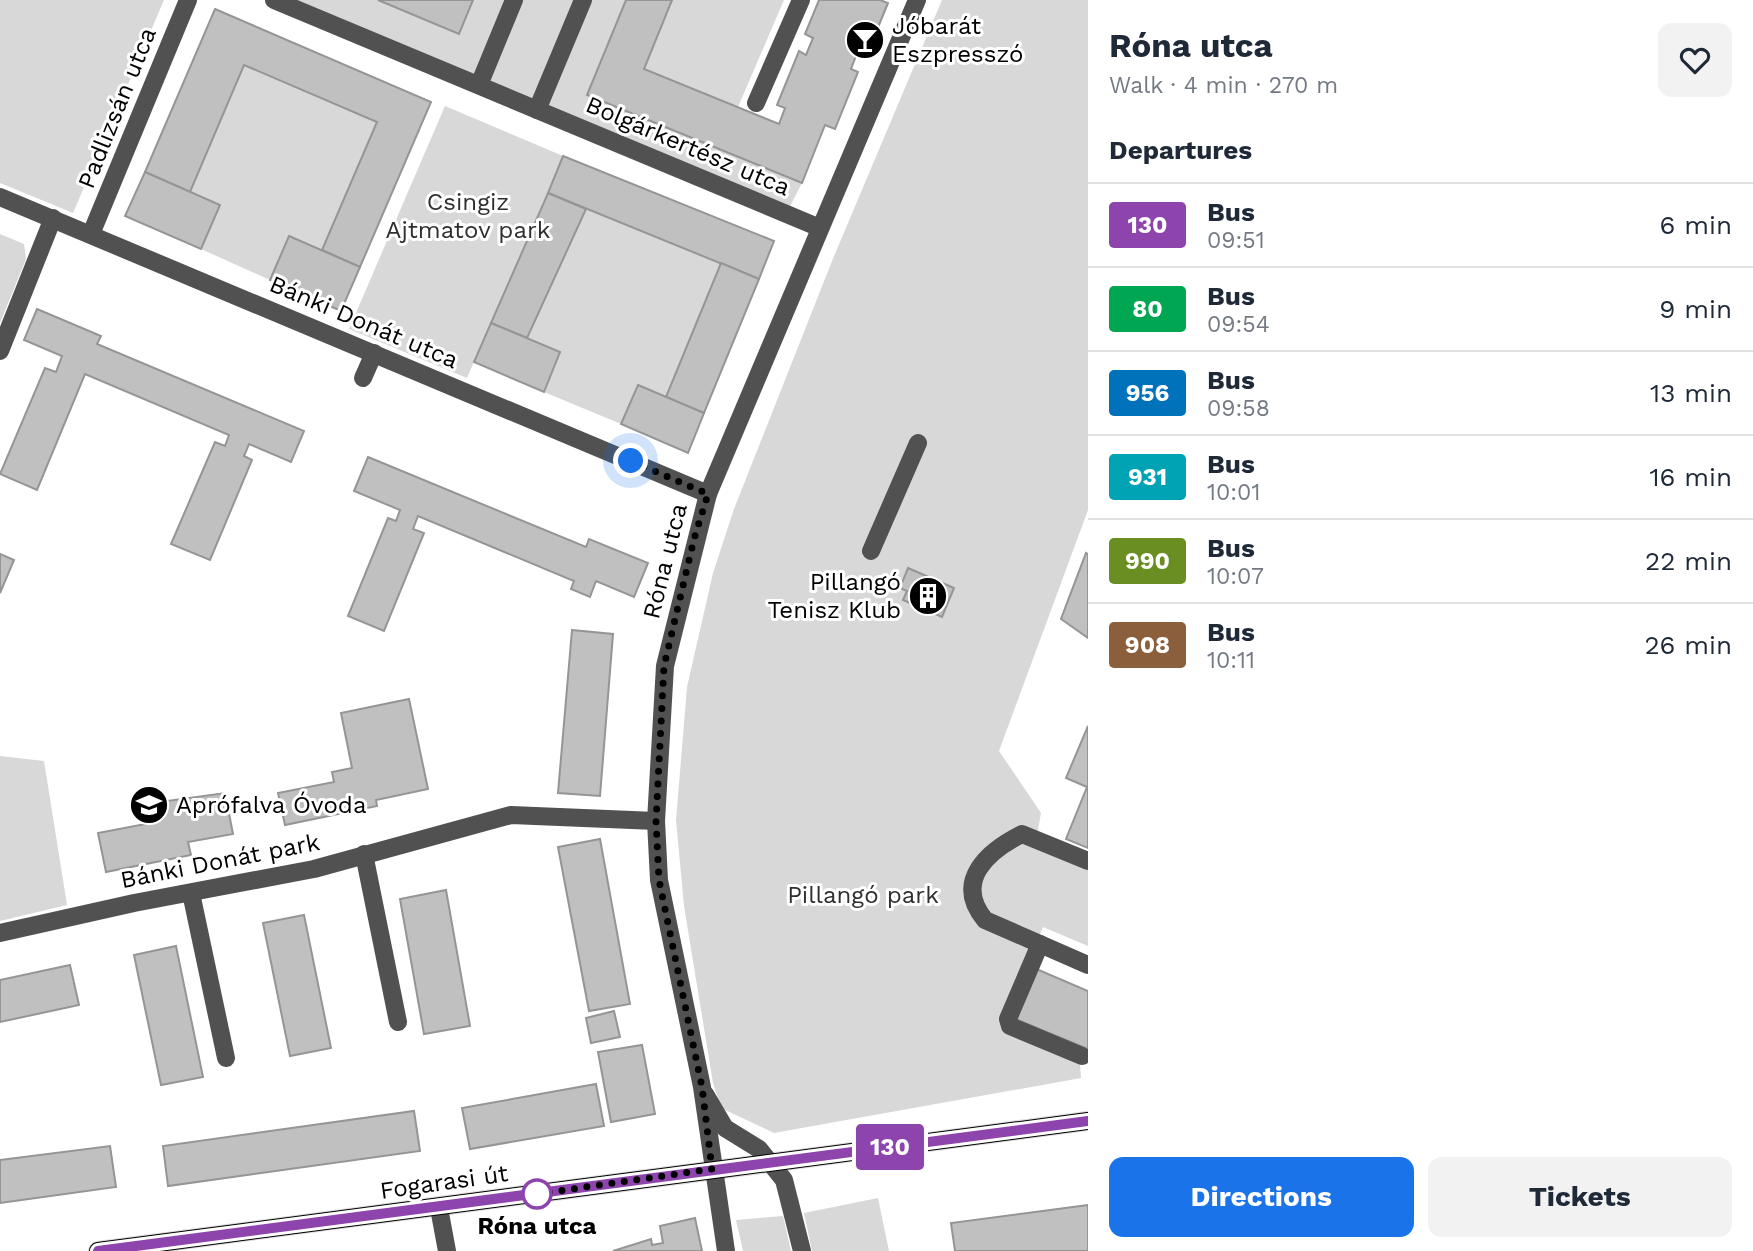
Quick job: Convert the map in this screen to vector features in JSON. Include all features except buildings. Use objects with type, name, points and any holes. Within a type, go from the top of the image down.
[{"type":"main road","name":"Fogarasi út","points":[[98,1251],[1088,1121]]},
{"type":"street","name":"Padlizsán utca","points":[[91,234],[188,0]]},
{"type":"street","name":"Bolgárkertész utca","points":[[274,0],[820,228]]},
{"type":"street","points":[[479,85],[514,0]]},
{"type":"street","points":[[537,110],[583,0]]},
{"type":"street","points":[[756,103],[801,0]]},
{"type":"street","name":"Róna utca","points":[[726,1251],[702,1087],[659,880],[656,821],[664,666],[694,539],[708,494],[917,0]]},
{"type":"street","name":"Bánki Donát utca","points":[[0,197],[708,494]]},
{"type":"street","points":[[0,351],[53,218]]},
{"type":"street","points":[[363,378],[374,353]]},
{"type":"street","points":[[870,551],[918,443]]},
{"type":"street","name":"Bánki Donát park","points":[[0,933],[314,869],[511,815],[656,821]]},
{"type":"street","points":[[1088,861],[1022,834],[981,862],[972,894],[974,907],[985,920],[1088,965]]},
{"type":"street","points":[[364,854],[398,1022]]},
{"type":"street","points":[[191,892],[226,1058]]},
{"type":"street","points":[[1040,944],[1008,1019],[1010,1026],[1082,1056]]},
{"type":"street","name":"Róna utca","points":[[702,1087],[725,1128],[759,1149],[784,1180],[793,1204],[802,1251]]},
{"type":"street","points":[[439,1208],[447,1251]]},
{"type":"green space","points":[[0,0],[164,0],[73,213],[0,183]]},
{"type":"green space","points":[[274,0],[378,0],[458,34],[473,0],[626,0],[587,95],[802,183],[786,214]]},
{"type":"green space","points":[[672,0],[784,0],[738,107],[644,69]]},
{"type":"green space","name":"Pillangó park","points":[[942,0],[1088,0],[1088,510],[999,751],[1041,813],[1035,847],[1088,870],[1088,946],[1043,927],[1002,1025],[1080,1062],[1081,1078],[774,1133],[721,1108],[713,1083],[684,906],[676,820],[687,687],[713,573],[734,509],[832,261]]},
{"type":"green space","points":[[244,65],[377,122],[322,250],[289,236],[270,280],[201,249],[219,205],[190,192]]},
{"type":"green space","name":"Csingiz Ajtmatov park","points":[[445,106],[563,156],[467,378],[349,329]]},
{"type":"green space","points":[[586,209],[721,263],[666,397],[638,385],[621,424],[544,392],[560,352],[527,338]]},
{"type":"green space","points":[[0,234],[24,244],[26,259],[0,323]]},
{"type":"green space","points":[[0,756],[44,761],[67,905],[0,921]]},
{"type":"green space","points":[[878,1198],[889,1251],[812,1251],[804,1213]]},
{"type":"green space","points":[[783,1216],[791,1251],[743,1251],[736,1220]]},
{"type":"bus line","name":"130","points":[[98,1251],[1088,1121]]},
{"type":"place","name":"Jóbarát Eszpresszó","points":[[865,40]]},
{"type":"place","name":"Pillangó Tenisz Klub","points":[[928,596]]},
{"type":"place","name":"Aprófalva Óvoda","points":[[149,805]]},
{"type":"place","name":"Róna utca","points":[[537,1194]]},
{"type":"route","points":[[537,1194],[712,1169],[702,1087],[659,880],[656,821],[664,666],[694,539],[708,494],[631,461]]}]
